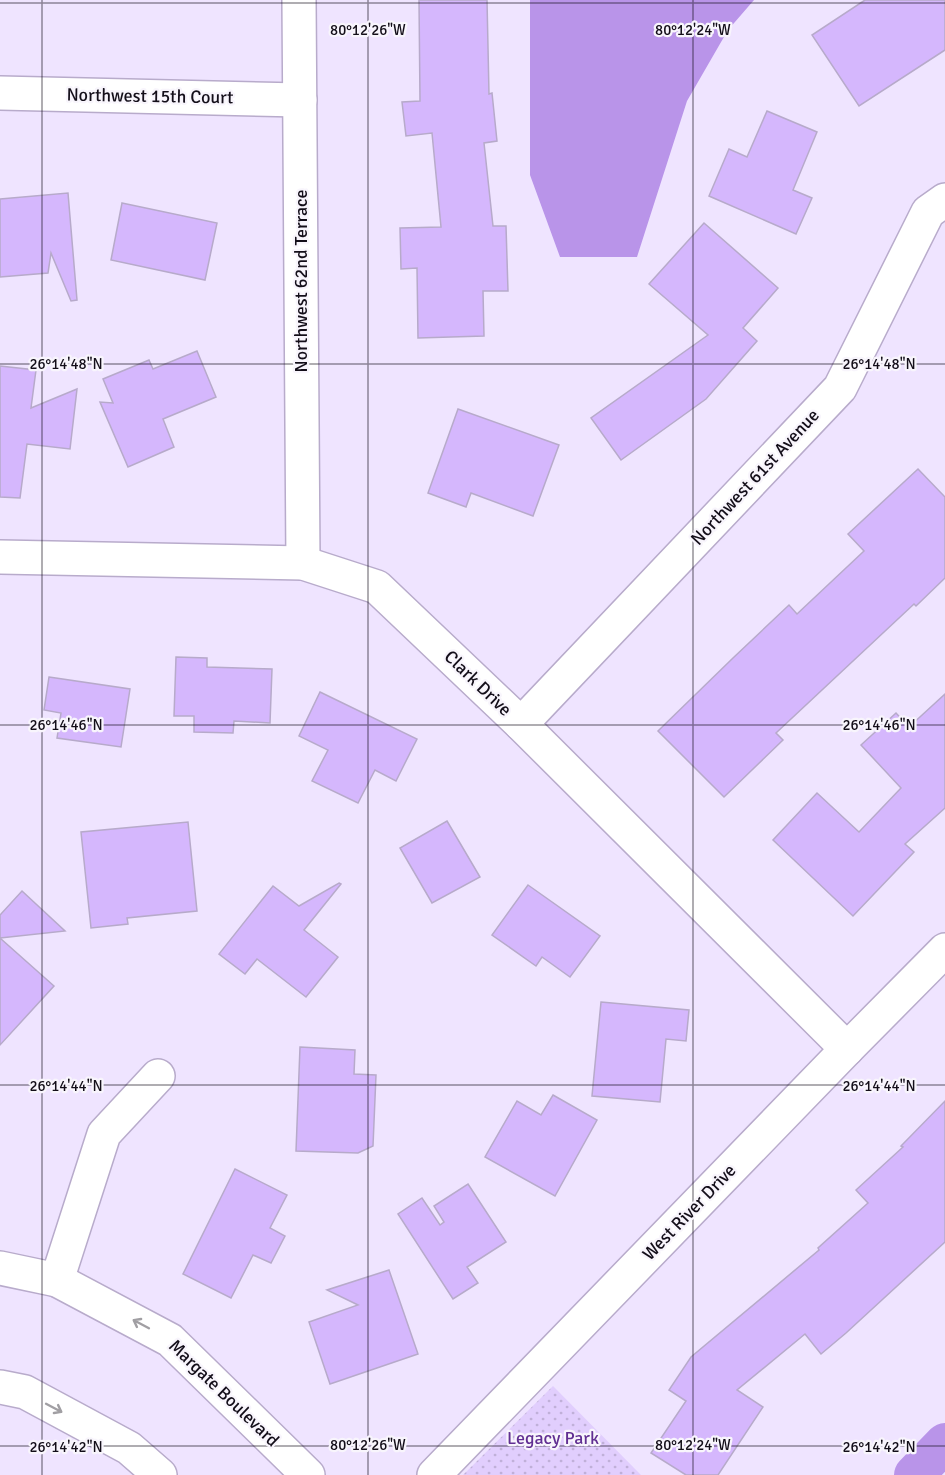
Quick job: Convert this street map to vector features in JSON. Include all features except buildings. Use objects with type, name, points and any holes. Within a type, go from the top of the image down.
[{"type":"street","name":"Northwest 62nd Terrace","points":[[299,0],[303,563]]},
{"type":"street","name":"Northwest 15th Court","points":[[0,93],[300,100]]},
{"type":"street","name":"Northwest 61st Avenue","points":[[521,724],[840,388],[928,212],[945,200]]},
{"type":"street","name":"Clark Drive","points":[[0,557],[303,563],[377,587],[521,724],[847,1049]]},
{"type":"street","name":"West River Drive","points":[[434,1475],[945,950]]},
{"type":"street","points":[[57,1280],[104,1134],[158,1076]]},
{"type":"street","name":"Margate Boulevard","points":[[0,1268],[57,1280],[170,1340],[308,1475]]},
{"type":"street","points":[[0,1387],[25,1392],[129,1448],[160,1475]]},
{"type":"green space","name":"Legacy Park","points":[[553,1386],[641,1475],[463,1475]]},
{"type":"shaded area","points":[[530,0],[754,0],[728,30],[687,101],[637,257],[560,257],[530,175]]},
{"type":"waterway","points":[[914,1475],[945,1443]]}]
